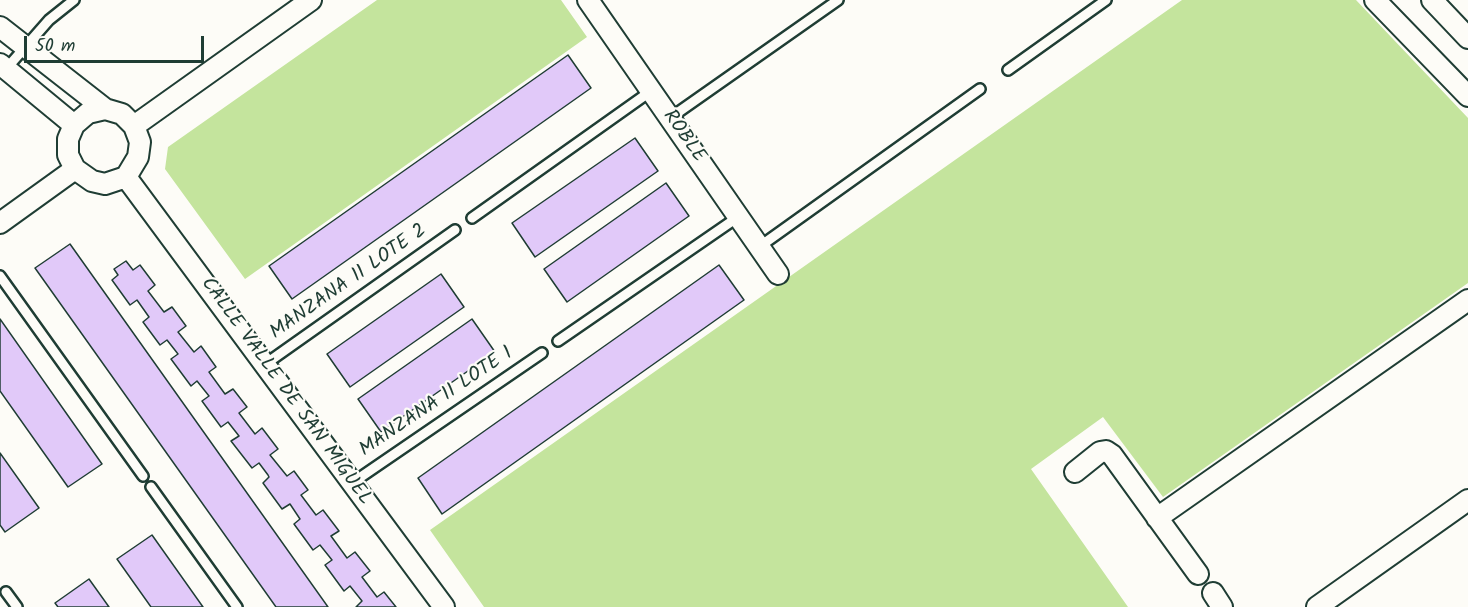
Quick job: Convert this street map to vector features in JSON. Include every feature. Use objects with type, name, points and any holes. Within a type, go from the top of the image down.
[{"type":"street","points":[[134,126],[312,0]]},
{"type":"street","name":"ROBLE","points":[[588,0],[778,274]]},
{"type":"street","points":[[1375,0],[1468,96]]},
{"type":"street","points":[[1432,0],[1468,38]]},
{"type":"street","points":[[0,27],[105,109],[122,114],[134,126],[140,142],[138,157],[126,177],[105,184],[92,181],[75,169],[68,155],[68,139],[74,125],[88,113],[105,109]]},
{"type":"street","points":[[3,67],[74,125]]},
{"type":"street","points":[[0,223],[75,169]]},
{"type":"street","name":"CALLE VALLE DE SAN MIGUEL","points":[[126,177],[444,607]]},
{"type":"street","points":[[1157,518],[1468,300]]},
{"type":"street","points":[[1075,472],[1100,452],[1106,451],[1112,455],[1198,574]]},
{"type":"street","points":[[1317,607],[1468,500]]},
{"type":"lane","points":[[3,67],[49,20],[74,0]]},
{"type":"lane","points":[[670,118],[838,0]]},
{"type":"lane","points":[[1008,69],[1106,0]]},
{"type":"lane","points":[[759,247],[980,89]]},
{"type":"lane","points":[[472,218],[651,91]]},
{"type":"lane","points":[[558,341],[738,217]]},
{"type":"lane","name":"MANZANA 11 LOTE 2","points":[[264,364],[455,230]]},
{"type":"lane","points":[[0,276],[142,476]]},
{"type":"lane","name":"MANZANA 11 LOTE 1","points":[[352,483],[542,353]]},
{"type":"lane","points":[[151,487],[237,607]]},
{"type":"lane","points":[[6,592],[16,607]]},
{"type":"green space","points":[[377,0],[561,0],[587,37],[245,279],[165,169],[168,147]]},
{"type":"green space","points":[[1182,0],[1356,0],[1468,118],[1468,283],[1163,497],[1103,417],[1031,469],[1128,607],[484,607],[430,530]]},
{"type":"building","points":[[568,55],[591,88],[292,299],[269,266]]},
{"type":"building","points":[[635,138],[658,171],[535,257],[512,223]]},
{"type":"building","points":[[666,183],[689,216],[567,302],[544,269]]},
{"type":"building","points":[[70,244],[328,607],[276,607],[35,268]]},
{"type":"building","points":[[126,261],[133,270],[140,265],[155,285],[148,291],[164,312],[172,307],[186,326],[178,332],[194,352],[201,346],[216,367],[209,372],[225,394],[233,389],[247,407],[239,413],[255,434],[262,428],[278,449],[270,455],[287,476],[294,471],[308,490],[301,495],[316,515],[323,510],[339,531],[331,536],[347,558],[355,552],[370,571],[362,577],[377,597],[384,592],[396,607],[356,607],[362,601],[350,586],[344,591],[325,565],[332,560],[320,545],[313,550],[294,524],[300,519],[290,504],[282,509],[263,483],[269,477],[268,475],[259,463],[252,468],[231,441],[239,436],[228,422],[221,427],[202,401],[209,396],[197,381],[191,386],[171,359],[178,354],[167,340],[160,345],[143,322],[149,317],[137,300],[130,305],[112,280],[118,275],[114,269]]},
{"type":"building","points":[[719,265],[744,300],[442,514],[418,478]]},
{"type":"building","points":[[441,274],[464,307],[350,387],[327,354]]},
{"type":"building","points":[[0,319],[102,464],[68,487],[0,391]]},
{"type":"building","points":[[472,319],[495,352],[381,432],[358,399]]},
{"type":"building","points":[[0,453],[39,508],[5,532],[0,525]]},
{"type":"building","points":[[152,535],[203,607],[151,607],[117,559]]},
{"type":"building","points":[[89,579],[109,607],[58,607],[55,603]]}]
